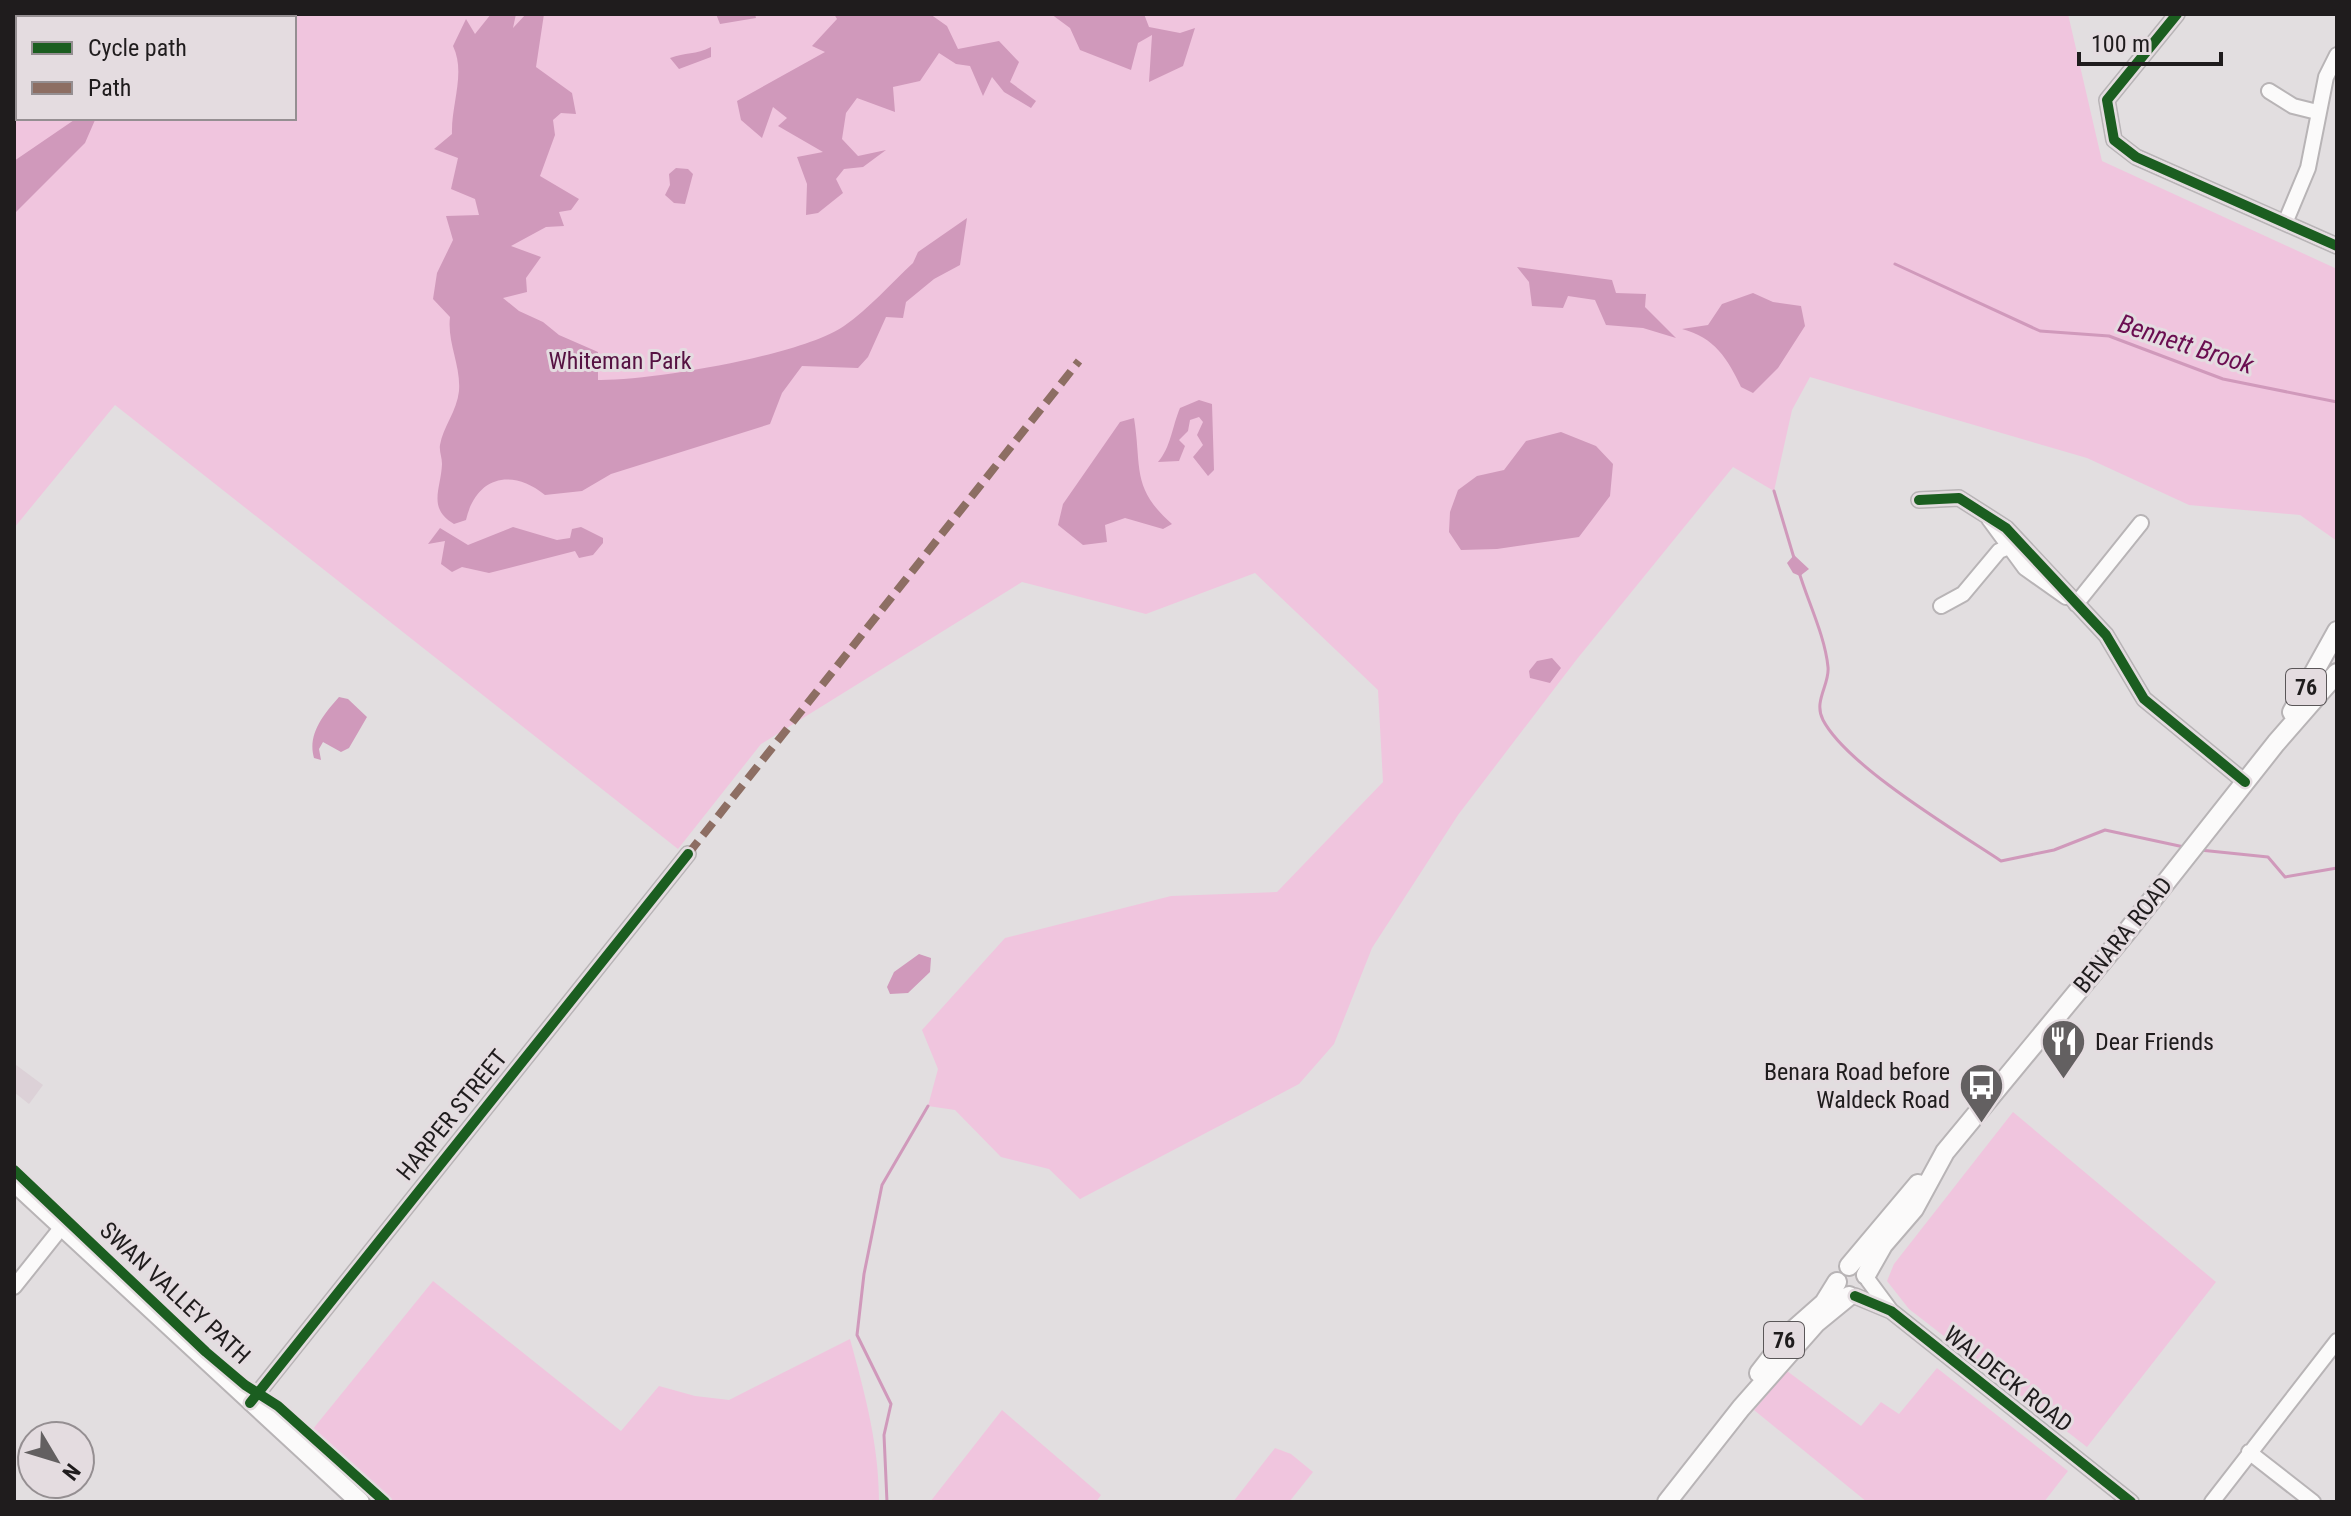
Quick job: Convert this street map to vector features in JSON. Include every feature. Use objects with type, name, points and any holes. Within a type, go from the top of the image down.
[{"type":"main road","name":"BENARA ROAD","points":[[2276,743],[2337,631]]},
{"type":"main road","name":"BENARA ROAD","points":[[1849,1266],[1940,1163],[2276,743],[2337,673]]},
{"type":"main road","name":"BENARA ROAD","points":[[1867,1277],[1883,1245],[1914,1209],[1940,1163]]},
{"type":"main road","points":[[14,1182],[360,1502]]},
{"type":"main road","points":[[1849,1266],[1861,1268],[1867,1277]]},
{"type":"main road","name":"76","points":[[1847,1291],[1839,1274],[1849,1266]]},
{"type":"main road","name":"76","points":[[1667,1502],[1741,1408],[1772,1353],[1817,1311],[1847,1291],[1866,1289],[1867,1277]]},
{"type":"street","points":[[2177,14],[2107,100],[2114,140],[2136,157],[2337,246]]},
{"type":"street","points":[[2285,223],[2308,168],[2317,112],[2326,77],[2337,55]]},
{"type":"street","points":[[2269,91],[2293,106],[2317,112]]},
{"type":"street","points":[[1919,500],[1959,498],[1987,517],[2014,545],[2025,568],[2076,604],[2106,635],[2144,699],[2245,782]]},
{"type":"street","points":[[2076,604],[2141,523]]},
{"type":"street","points":[[1941,606],[1963,594],[1999,551],[2014,545]]},
{"type":"street","name":"HARPER STREET","points":[[250,1403],[688,854]]},
{"type":"street","points":[[14,1287],[61,1228]]},
{"type":"street","name":"WALDECK ROAD","points":[[1867,1277],[1891,1311]]},
{"type":"street","name":"WALDECK ROAD","points":[[1847,1291],[1891,1311],[2131,1502]]},
{"type":"street","points":[[2212,1502],[2337,1341]]},
{"type":"street","points":[[2249,1452],[2313,1502]]},
{"type":"shaded area","points":[[491,14],[516,14],[513,28],[526,14],[544,14],[536,67],[572,93],[576,114],[561,113],[553,120],[555,135],[540,176],[579,199],[571,210],[559,212],[564,226],[546,227],[511,246],[541,257],[526,278],[527,292],[503,298],[559,335],[598,352],[598,380],[653,376],[725,364],[824,337],[862,312],[913,263],[918,252],[967,218],[960,265],[934,279],[906,302],[903,318],[886,317],[868,357],[858,368],[802,366],[782,393],[770,424],[611,474],[582,491],[545,495],[520,481],[497,481],[478,494],[466,520],[454,524],[441,511],[438,497],[442,464],[440,445],[458,398],[459,381],[450,336],[450,317],[433,299],[437,273],[453,240],[446,216],[479,215],[475,199],[451,189],[458,158],[434,149],[452,134],[458,78],[457,56],[453,46],[466,19],[475,34]]},
{"type":"shaded area","points":[[716,14],[755,14],[756,18],[720,24]]},
{"type":"shaded area","points":[[834,14],[930,14],[947,26],[958,49],[999,41],[1019,62],[1010,82],[1036,101],[1031,108],[1004,92],[992,77],[983,96],[970,66],[956,64],[939,53],[920,81],[893,87],[895,112],[857,98],[846,113],[842,139],[858,156],[886,150],[863,167],[844,169],[836,179],[843,193],[818,213],[806,215],[807,184],[797,157],[823,152],[778,126],[787,118],[773,107],[762,138],[741,120],[737,101],[825,52],[812,46],[837,19]]},
{"type":"shaded area","points":[[1051,14],[1144,14],[1149,27],[1180,33],[1195,28],[1183,66],[1149,82],[1152,35],[1138,43],[1131,70],[1080,50],[1070,28]]},
{"type":"shaded area","points":[[711,47],[711,57],[679,69],[670,58],[700,51]]},
{"type":"shaded area","points":[[74,120],[95,120],[85,143],[14,214],[14,161]]},
{"type":"shaded area","points":[[676,168],[688,169],[693,174],[685,204],[674,203],[665,195],[670,185],[669,174]]},
{"type":"shaded area","points":[[1517,267],[1612,280],[1616,293],[1646,294],[1645,307],[1676,338],[1643,328],[1606,325],[1595,300],[1568,296],[1563,308],[1532,306],[1529,282]]},
{"type":"shaded area","points":[[1753,293],[1773,302],[1801,306],[1805,326],[1778,368],[1753,393],[1741,387],[1719,350],[1703,338],[1682,329],[1708,325],[1722,304]]},
{"type":"shaded area","points":[[1199,400],[1212,404],[1214,470],[1208,476],[1193,457],[1203,445],[1197,435],[1203,422],[1199,417],[1190,420],[1188,431],[1179,440],[1185,446],[1179,461],[1158,462],[1169,443],[1180,408]]},
{"type":"shaded area","points":[[1134,418],[1144,488],[1172,524],[1163,529],[1125,518],[1105,525],[1107,542],[1083,545],[1058,525],[1063,504],[1120,422]]},
{"type":"shaded area","points":[[1561,432],[1596,446],[1613,464],[1610,496],[1579,537],[1497,549],[1461,550],[1449,532],[1450,512],[1458,490],[1477,476],[1504,470],[1526,441]]},
{"type":"shaded area","points":[[513,527],[557,540],[570,538],[572,529],[581,527],[603,538],[603,543],[593,555],[579,558],[575,551],[489,573],[462,567],[452,572],[441,564],[445,541],[428,544],[440,528],[468,545]]},
{"type":"shaded area","points":[[1794,555],[1809,569],[1800,576],[1793,573],[1787,563]]},
{"type":"shaded area","points":[[1552,658],[1561,668],[1550,683],[1530,678],[1529,671],[1537,661]]},
{"type":"shaded area","points":[[339,697],[348,699],[367,717],[349,748],[341,752],[323,742],[319,749],[321,760],[314,758],[315,733]]},
{"type":"shaded area","points":[[919,954],[931,958],[930,972],[908,993],[890,994],[887,987],[894,972]]},
{"type":"shaded area","points":[[16,1065],[43,1085],[29,1104],[14,1092]]},
{"type":"green space","name":"Whiteman Park","points":[[14,14],[2068,14],[2102,161],[2337,269],[2337,541],[2300,515],[2189,505],[2087,458],[1810,377],[1792,410],[1774,491],[1733,467],[1577,659],[1458,815],[1372,948],[1334,1044],[1299,1084],[1080,1199],[1049,1169],[1001,1157],[955,1110],[928,1106],[938,1069],[922,1030],[1005,938],[1171,896],[1277,892],[1383,782],[1378,690],[1255,573],[1146,614],[1022,582],[761,744],[678,849],[115,405],[14,528]]},
{"type":"green space","points":[[2013,1112],[2216,1282],[2087,1447],[1909,1309],[1887,1281],[1894,1264]]},
{"type":"green space","points":[[433,1281],[621,1431],[659,1386],[695,1396],[729,1400],[850,1339],[874,1440],[879,1502],[375,1502],[304,1440]]},
{"type":"green space","points":[[1937,1368],[2068,1471],[2044,1502],[1867,1502],[1754,1410],[1787,1371],[1861,1426],[1881,1402],[1899,1414]]},
{"type":"green space","points":[[1002,1410],[1101,1495],[1096,1502],[930,1502]]},
{"type":"green space","points":[[1275,1448],[1291,1454],[1313,1472],[1289,1502],[1233,1502]]},
{"type":"waterway","name":"Bennett Brook","points":[[1895,264],[2040,331],[2109,336],[2223,379],[2337,402]]},
{"type":"waterway","points":[[1774,491],[1794,558]]},
{"type":"waterway","points":[[1799,572],[1820,631],[1828,667],[1820,706],[1823,720],[1855,757],[1904,796],[2001,861],[2054,850],[2105,830],[2184,847]]},
{"type":"waterway","points":[[2200,850],[2268,857],[2285,877],[2337,868]]},
{"type":"waterway","points":[[887,1502],[884,1435],[891,1404],[857,1335],[864,1274],[882,1185],[928,1106]]},
{"type":"marked path","points":[[688,854],[1079,361]]},
{"type":"cycle path","points":[[2177,14],[2107,100],[2114,140],[2136,157],[2337,246]]},
{"type":"cycle path","points":[[1919,500],[1959,498],[2006,528],[2106,635],[2144,699],[2245,782]]},
{"type":"cycle path","points":[[250,1403],[688,854]]},
{"type":"cycle path","name":"SWAN VALLEY PATH","points":[[14,1170],[206,1352],[245,1385],[278,1406],[385,1502]]},
{"type":"cycle path","points":[[1855,1296],[1891,1311],[2131,1502]]},
{"type":"place","name":"Dear Friends","points":[[2064,1081]]},
{"type":"place","name":"Benara Road before Waldeck Road","points":[[1981,1125]]}]
